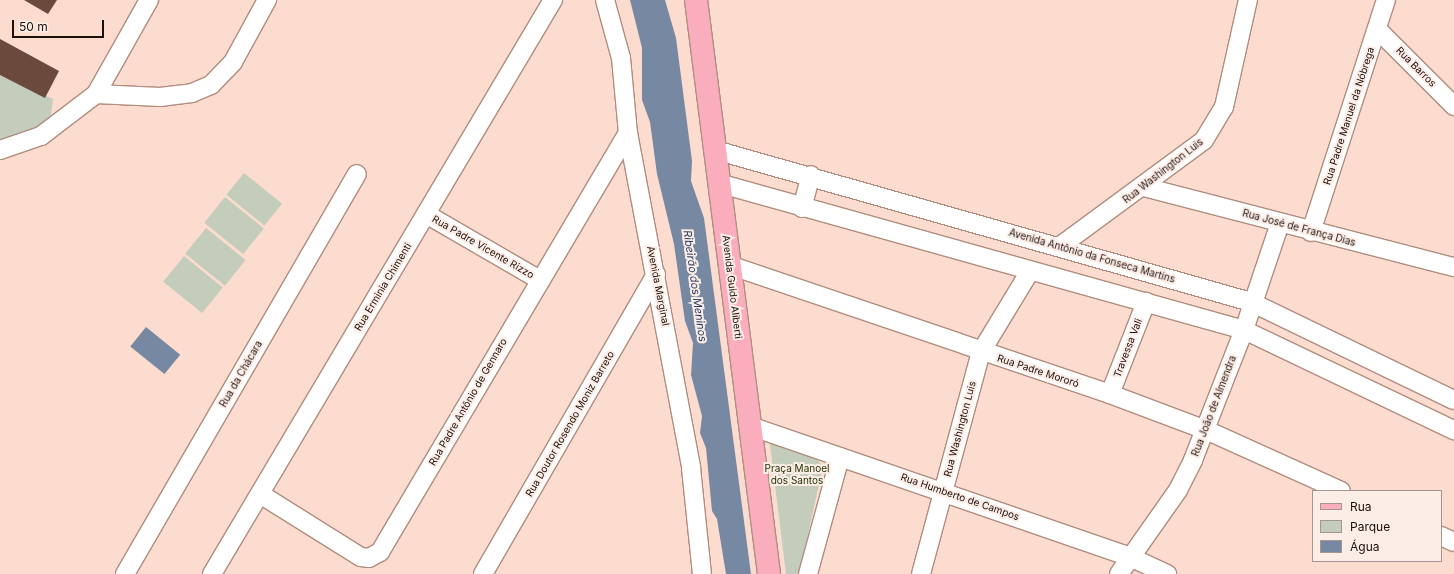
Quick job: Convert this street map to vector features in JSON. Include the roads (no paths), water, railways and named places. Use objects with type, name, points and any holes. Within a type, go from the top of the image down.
[{"type":"main road","name":"Avenida Guido Aliberti","points":[[696,0],[718,183],[769,573]]},
{"type":"street","points":[[0,150],[41,136],[96,94],[148,0]]},
{"type":"street","points":[[96,94],[160,97],[192,93],[211,85],[233,62],[267,0]]},
{"type":"street","name":"Rua Erminia Chimenti","points":[[212,574],[553,0]]},
{"type":"street","name":"Avenida Marginal","points":[[605,0],[621,58],[628,133],[656,274],[691,468],[702,574]]},
{"type":"street","name":"Rua Washington Luis","points":[[1059,247],[1144,187],[1204,140],[1220,119],[1248,0]]},
{"type":"street","name":"Rua Padre Manuel da Nóbrega","points":[[1311,232],[1386,0]]},
{"type":"street","name":"Rua Barros","points":[[1377,29],[1454,106]]},
{"type":"street","name":"Rua Padre Antônio de Gennaro","points":[[260,494],[361,557],[369,558],[380,552],[628,133]]},
{"type":"street","name":"Avenida Antônio da Fonseca Martins","points":[[715,150],[811,175],[1251,302],[1454,400]]},
{"type":"street","name":"Rua da Chácara","points":[[125,574],[357,174]]},
{"type":"street","points":[[802,208],[811,175]]},
{"type":"street","points":[[718,183],[802,208],[1244,330],[1454,430]]},
{"type":"street","name":"Rua José de França Dias","points":[[1144,187],[1311,232],[1454,267]]},
{"type":"street","name":"Rua Padre Vicente Rizzo","points":[[426,214],[540,280]]},
{"type":"street","name":"Rua João de Almendra","points":[[1119,574],[1130,556],[1178,490],[1206,430],[1244,330],[1251,302],[1280,223]]},
{"type":"street","name":"Rua Padre Mororó","points":[[729,265],[981,352],[1110,394],[1206,430],[1339,490]]},
{"type":"street","name":"Rua Washington Luis","points":[[921,574],[981,352],[1030,271]]},
{"type":"street","name":"Rua Doutor Rosendo Moniz Barreto","points":[[483,574],[656,274]]},
{"type":"street","name":"Travessa Vali","points":[[1110,394],[1146,302]]},
{"type":"street","name":"Rua Humberto de Campos","points":[[750,426],[840,457],[944,490],[1130,556],[1167,574]]},
{"type":"street","points":[[808,574],[840,457]]},
{"type":"street","points":[[1442,536],[1454,542]]},
{"type":"water","name":"Ribeirão dos Meninos","points":[[630,0],[665,0],[676,38],[692,161],[691,181],[704,218],[751,574],[726,574],[717,519],[712,511],[706,448],[700,433],[702,416],[691,375],[693,343],[685,321],[674,244],[657,174],[650,122],[642,100],[642,48]]},
{"type":"water","points":[[146,327],[180,355],[164,374],[130,346]]},
{"type":"park label","name":"Praça Manoel dos Santos","points":[[797,474]]}]
